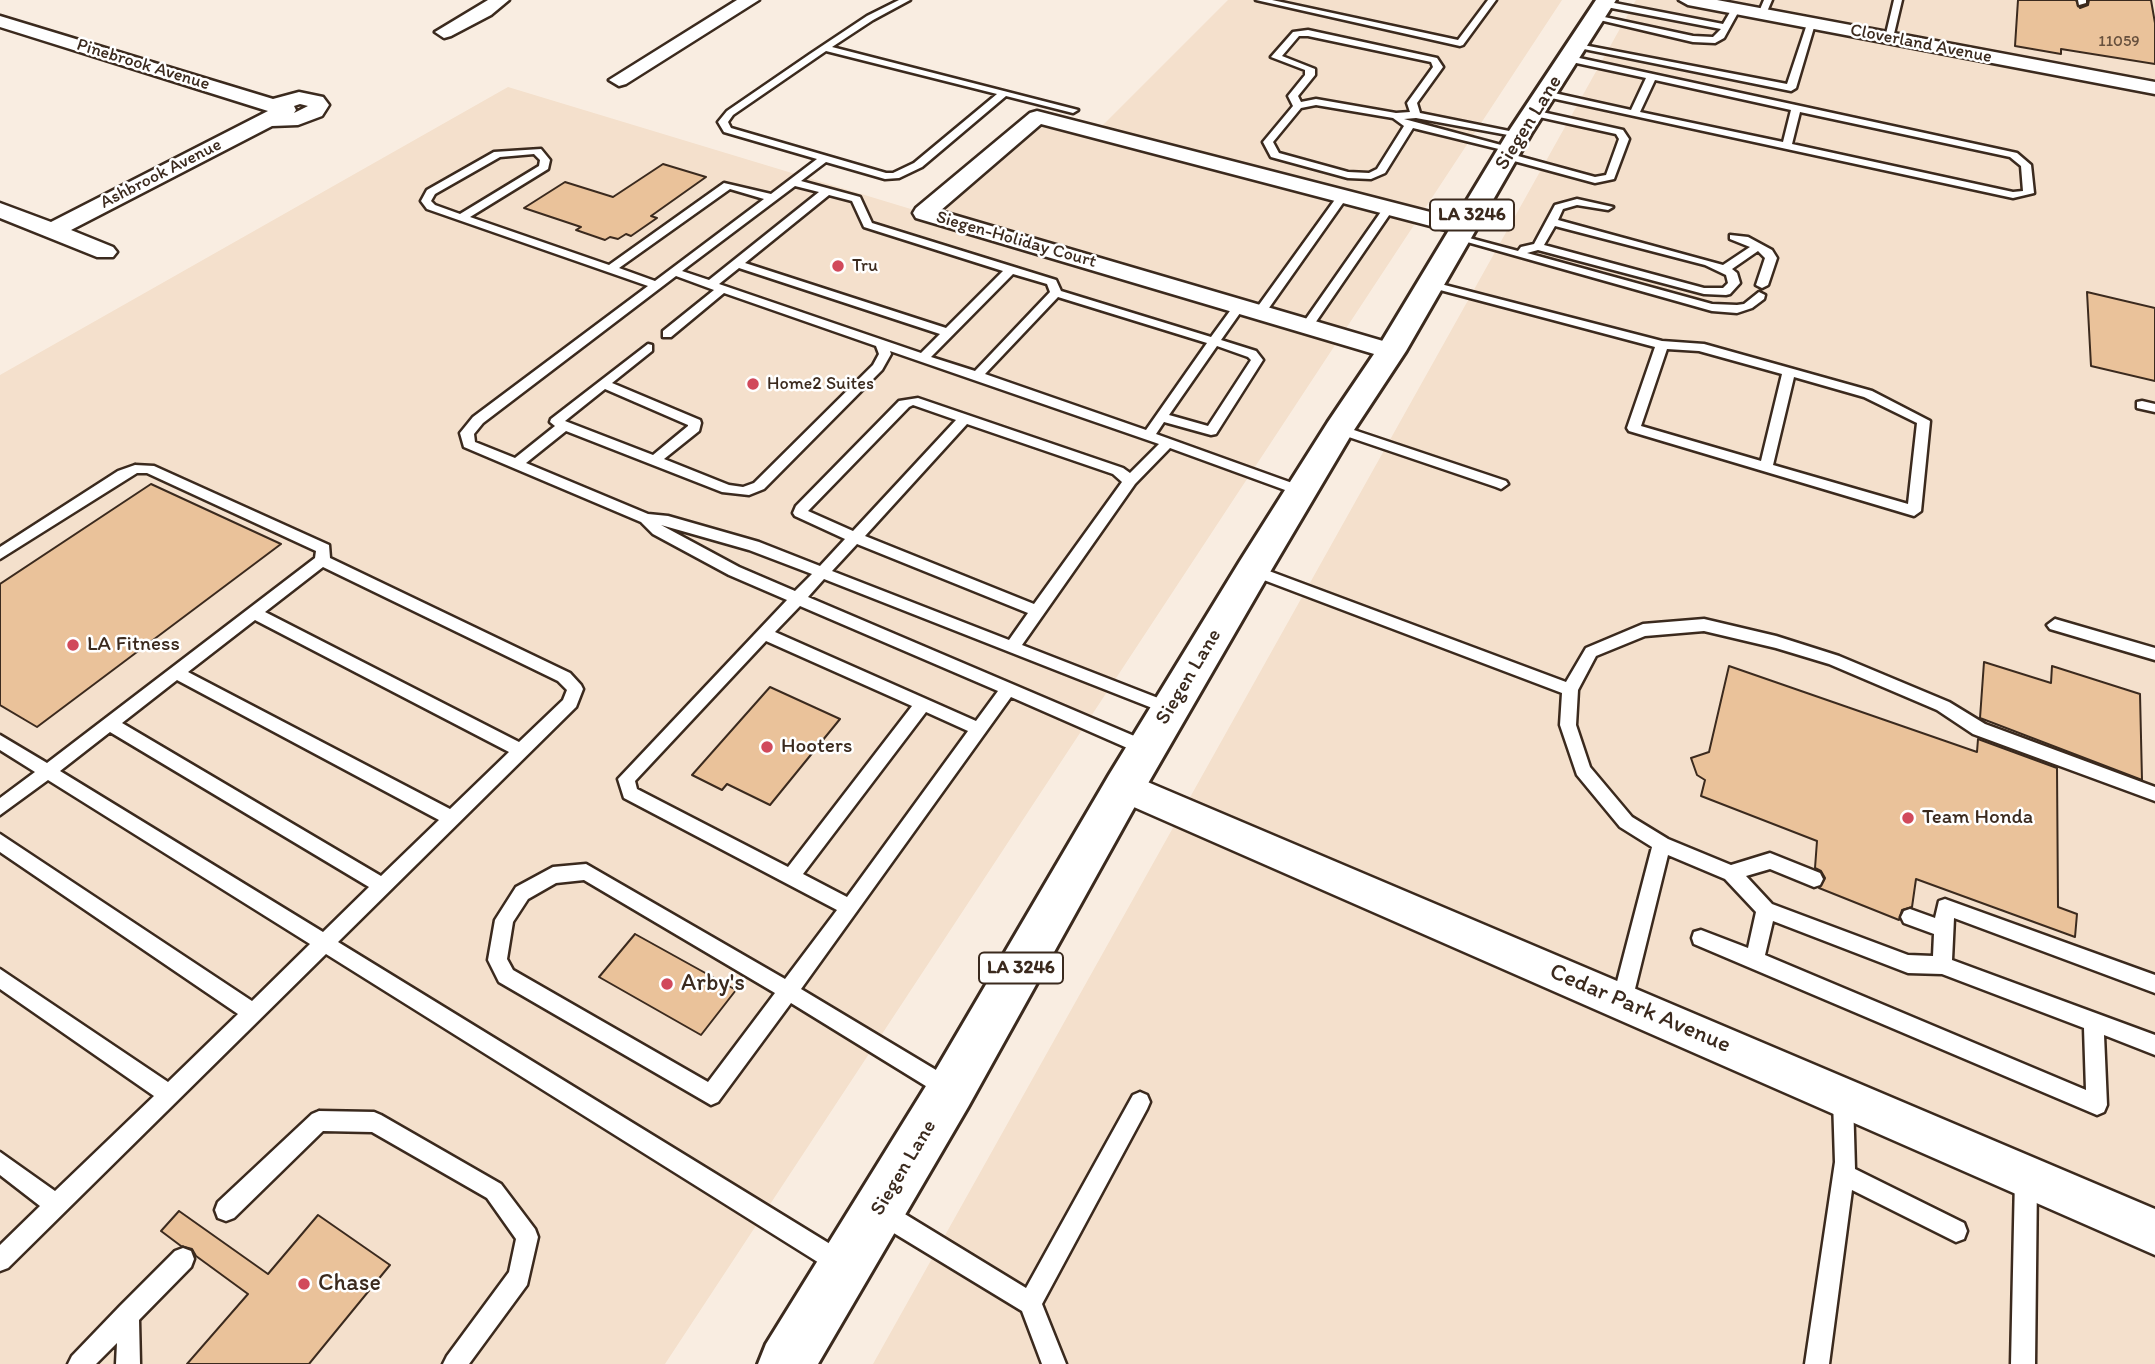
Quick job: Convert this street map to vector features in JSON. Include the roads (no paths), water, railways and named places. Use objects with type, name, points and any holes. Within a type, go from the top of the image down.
[{"type":"main road","name":"Siegen Lane","points":[[786,1364],[951,1090],[1252,570],[1339,429],[1391,351],[1523,129],[1601,7]]},
{"type":"street","points":[[444,32],[485,11],[500,0]]},
{"type":"street","points":[[619,80],[750,0]]},
{"type":"street","name":"Cloverland Avenue","points":[[1691,0],[1736,9],[1765,7],[1811,24],[2155,88]]},
{"type":"street","name":"Pinebrook Avenue","points":[[0,21],[276,112]]},
{"type":"street","name":"Ashbrook Avenue","points":[[53,230],[276,112]]},
{"type":"street","name":"Siegen-Holiday Court","points":[[1391,351],[925,213],[1037,117],[1389,208],[1462,233]]},
{"type":"street","points":[[0,209],[105,252]]},
{"type":"street","name":"Cedar Park Avenue","points":[[1124,787],[2155,1232]]},
{"type":"lane","points":[[906,0],[870,18],[730,113],[723,122],[727,130],[885,176],[905,173],[918,165],[1004,93]]},
{"type":"lane","points":[[1260,0],[1461,43],[1492,0]]},
{"type":"lane","points":[[1299,8],[1307,0]]},
{"type":"lane","points":[[1889,38],[1898,0]]},
{"type":"lane","points":[[1601,7],[1726,27]]},
{"type":"lane","points":[[1601,7],[1705,41],[1715,40],[1736,9]]},
{"type":"lane","points":[[1574,53],[1791,88],[1811,24]]},
{"type":"lane","points":[[1298,106],[1293,96],[1310,75],[1310,69],[1276,57],[1296,34],[1308,33],[1434,60],[1438,68],[1412,103],[1416,114]]},
{"type":"lane","points":[[825,48],[1073,110]]},
{"type":"lane","points":[[1409,125],[1381,171],[1371,176],[1348,175],[1275,155],[1268,142],[1298,106],[1316,102],[1396,116],[1416,114],[1523,129],[1634,112],[2013,195],[2029,193],[2026,165],[2013,155],[1653,76],[1574,53]]},
{"type":"lane","points":[[1634,112],[1653,76]]},
{"type":"lane","points":[[1787,145],[1796,107]]},
{"type":"lane","points":[[1396,116],[1403,124],[1409,125],[1620,132],[1624,139],[1610,177],[1595,180],[1523,129]]},
{"type":"lane","points":[[461,218],[544,167],[545,160],[537,151],[498,154],[431,192],[426,201],[431,207],[461,218],[657,285]]},
{"type":"lane","points":[[825,158],[478,420],[467,433],[469,444],[646,519],[668,521],[754,547],[1170,709]]},
{"type":"lane","points":[[794,182],[856,199],[862,218],[868,225],[1052,282],[1056,293]]},
{"type":"lane","points":[[610,269],[729,185],[773,198]]},
{"type":"lane","points":[[667,334],[737,264],[827,191]]},
{"type":"lane","points":[[1149,435],[1213,341],[1249,309],[1343,196]]},
{"type":"lane","points":[[1538,247],[1554,222],[1559,207],[1568,203],[1608,207]]},
{"type":"lane","points":[[1307,326],[1389,208]]},
{"type":"lane","points":[[1520,255],[1525,249],[1538,247],[1704,291],[1726,292],[1734,283],[1731,273],[1709,263],[1554,222]]},
{"type":"lane","points":[[1462,233],[1520,255],[1712,307],[1737,309],[1758,299],[1771,258],[1758,246],[1734,237]]},
{"type":"lane","points":[[1723,270],[1758,246]]},
{"type":"lane","points":[[737,264],[948,333]]},
{"type":"lane","points":[[923,358],[1011,270]]},
{"type":"lane","points":[[674,272],[1149,435],[1301,491]]},
{"type":"lane","points":[[1430,284],[1662,345],[1700,347],[1868,394],[1924,422],[1913,511],[1634,429],[1662,345]]},
{"type":"lane","points":[[1056,293],[1213,341],[1252,354],[1257,360],[1211,431],[1161,417]]},
{"type":"lane","points":[[977,376],[1056,293]]},
{"type":"lane","points":[[648,348],[556,422],[727,489],[744,492],[759,486],[878,367],[885,354],[878,343]]},
{"type":"lane","points":[[1766,468],[1789,372]]},
{"type":"lane","points":[[604,384],[695,423],[694,428],[654,460]]},
{"type":"lane","points":[[1037,611],[855,538],[800,513],[803,506],[904,404],[913,401],[1118,471],[1130,481]]},
{"type":"lane","points":[[850,908],[630,793],[626,779],[799,599],[965,418]]},
{"type":"lane","points":[[516,464],[565,425]]},
{"type":"lane","points":[[1339,429],[1501,484]]},
{"type":"lane","points":[[1011,648],[1130,481],[1169,442]]},
{"type":"lane","points":[[0,554],[123,474],[135,469],[149,469],[324,549],[322,560],[0,808]]},
{"type":"lane","points":[[646,519],[658,531],[734,571],[1147,749]]},
{"type":"lane","points":[[0,1260],[570,703],[575,689],[564,677],[322,560]]},
{"type":"lane","points":[[1252,570],[1570,690]]},
{"type":"lane","points":[[254,613],[521,751]]},
{"type":"lane","points":[[2155,794],[1979,729],[1943,706],[1834,660],[1776,642],[1704,625],[1643,630],[1591,652],[1570,690],[1568,725],[1583,770],[1626,822],[1662,844],[1731,873],[1766,910],[1908,964],[1941,965],[2155,1045]]},
{"type":"lane","points":[[2056,625],[2155,654]]},
{"type":"lane","points":[[765,634],[979,729]]},
{"type":"lane","points":[[177,673],[452,818]]},
{"type":"lane","points":[[951,1090],[788,991],[586,872],[553,876],[522,894],[504,920],[497,960],[506,976],[711,1095],[788,991],[850,908],[1008,689]]},
{"type":"lane","points":[[790,877],[923,704]]},
{"type":"lane","points":[[110,724],[383,886]]},
{"type":"lane","points":[[0,742],[845,1266]]},
{"type":"lane","points":[[0,842],[253,1013]]},
{"type":"lane","points":[[1622,1001],[1662,844]]},
{"type":"lane","points":[[1731,873],[1770,862],[1814,879]]},
{"type":"lane","points":[[1941,965],[1945,907],[2155,984]]},
{"type":"lane","points":[[1755,960],[1766,910]]},
{"type":"lane","points":[[1910,917],[1944,929]]},
{"type":"lane","points":[[1701,938],[2097,1105],[2094,1022]]},
{"type":"lane","points":[[0,978],[169,1094]]},
{"type":"lane","points":[[1817,1364],[1843,1174],[1843,1097]]},
{"type":"lane","points":[[1030,1303],[1140,1102]]},
{"type":"lane","points":[[226,1210],[319,1121],[374,1122],[494,1191],[527,1237],[519,1276],[455,1364]]},
{"type":"lane","points":[[0,1162],[56,1205]]},
{"type":"lane","points":[[1843,1174],[1956,1231]]},
{"type":"lane","points":[[2024,1364],[2026,1176]]},
{"type":"lane","points":[[878,1211],[1030,1303],[1054,1364]]},
{"type":"lane","points":[[80,1364],[183,1259]]},
{"type":"lane","points":[[128,1314],[128,1364]]},
{"type":"place","name":"Tru","points":[[838,266]]},
{"type":"place","name":"Home2 Suites","points":[[753,384]]},
{"type":"place","name":"LA Fitness","points":[[73,645]]},
{"type":"place","name":"Hooters","points":[[767,747]]},
{"type":"place","name":"Team Honda","points":[[1908,818]]},
{"type":"place","name":"Arby's","points":[[667,984]]},
{"type":"place","name":"Chase","points":[[304,1284]]}]
